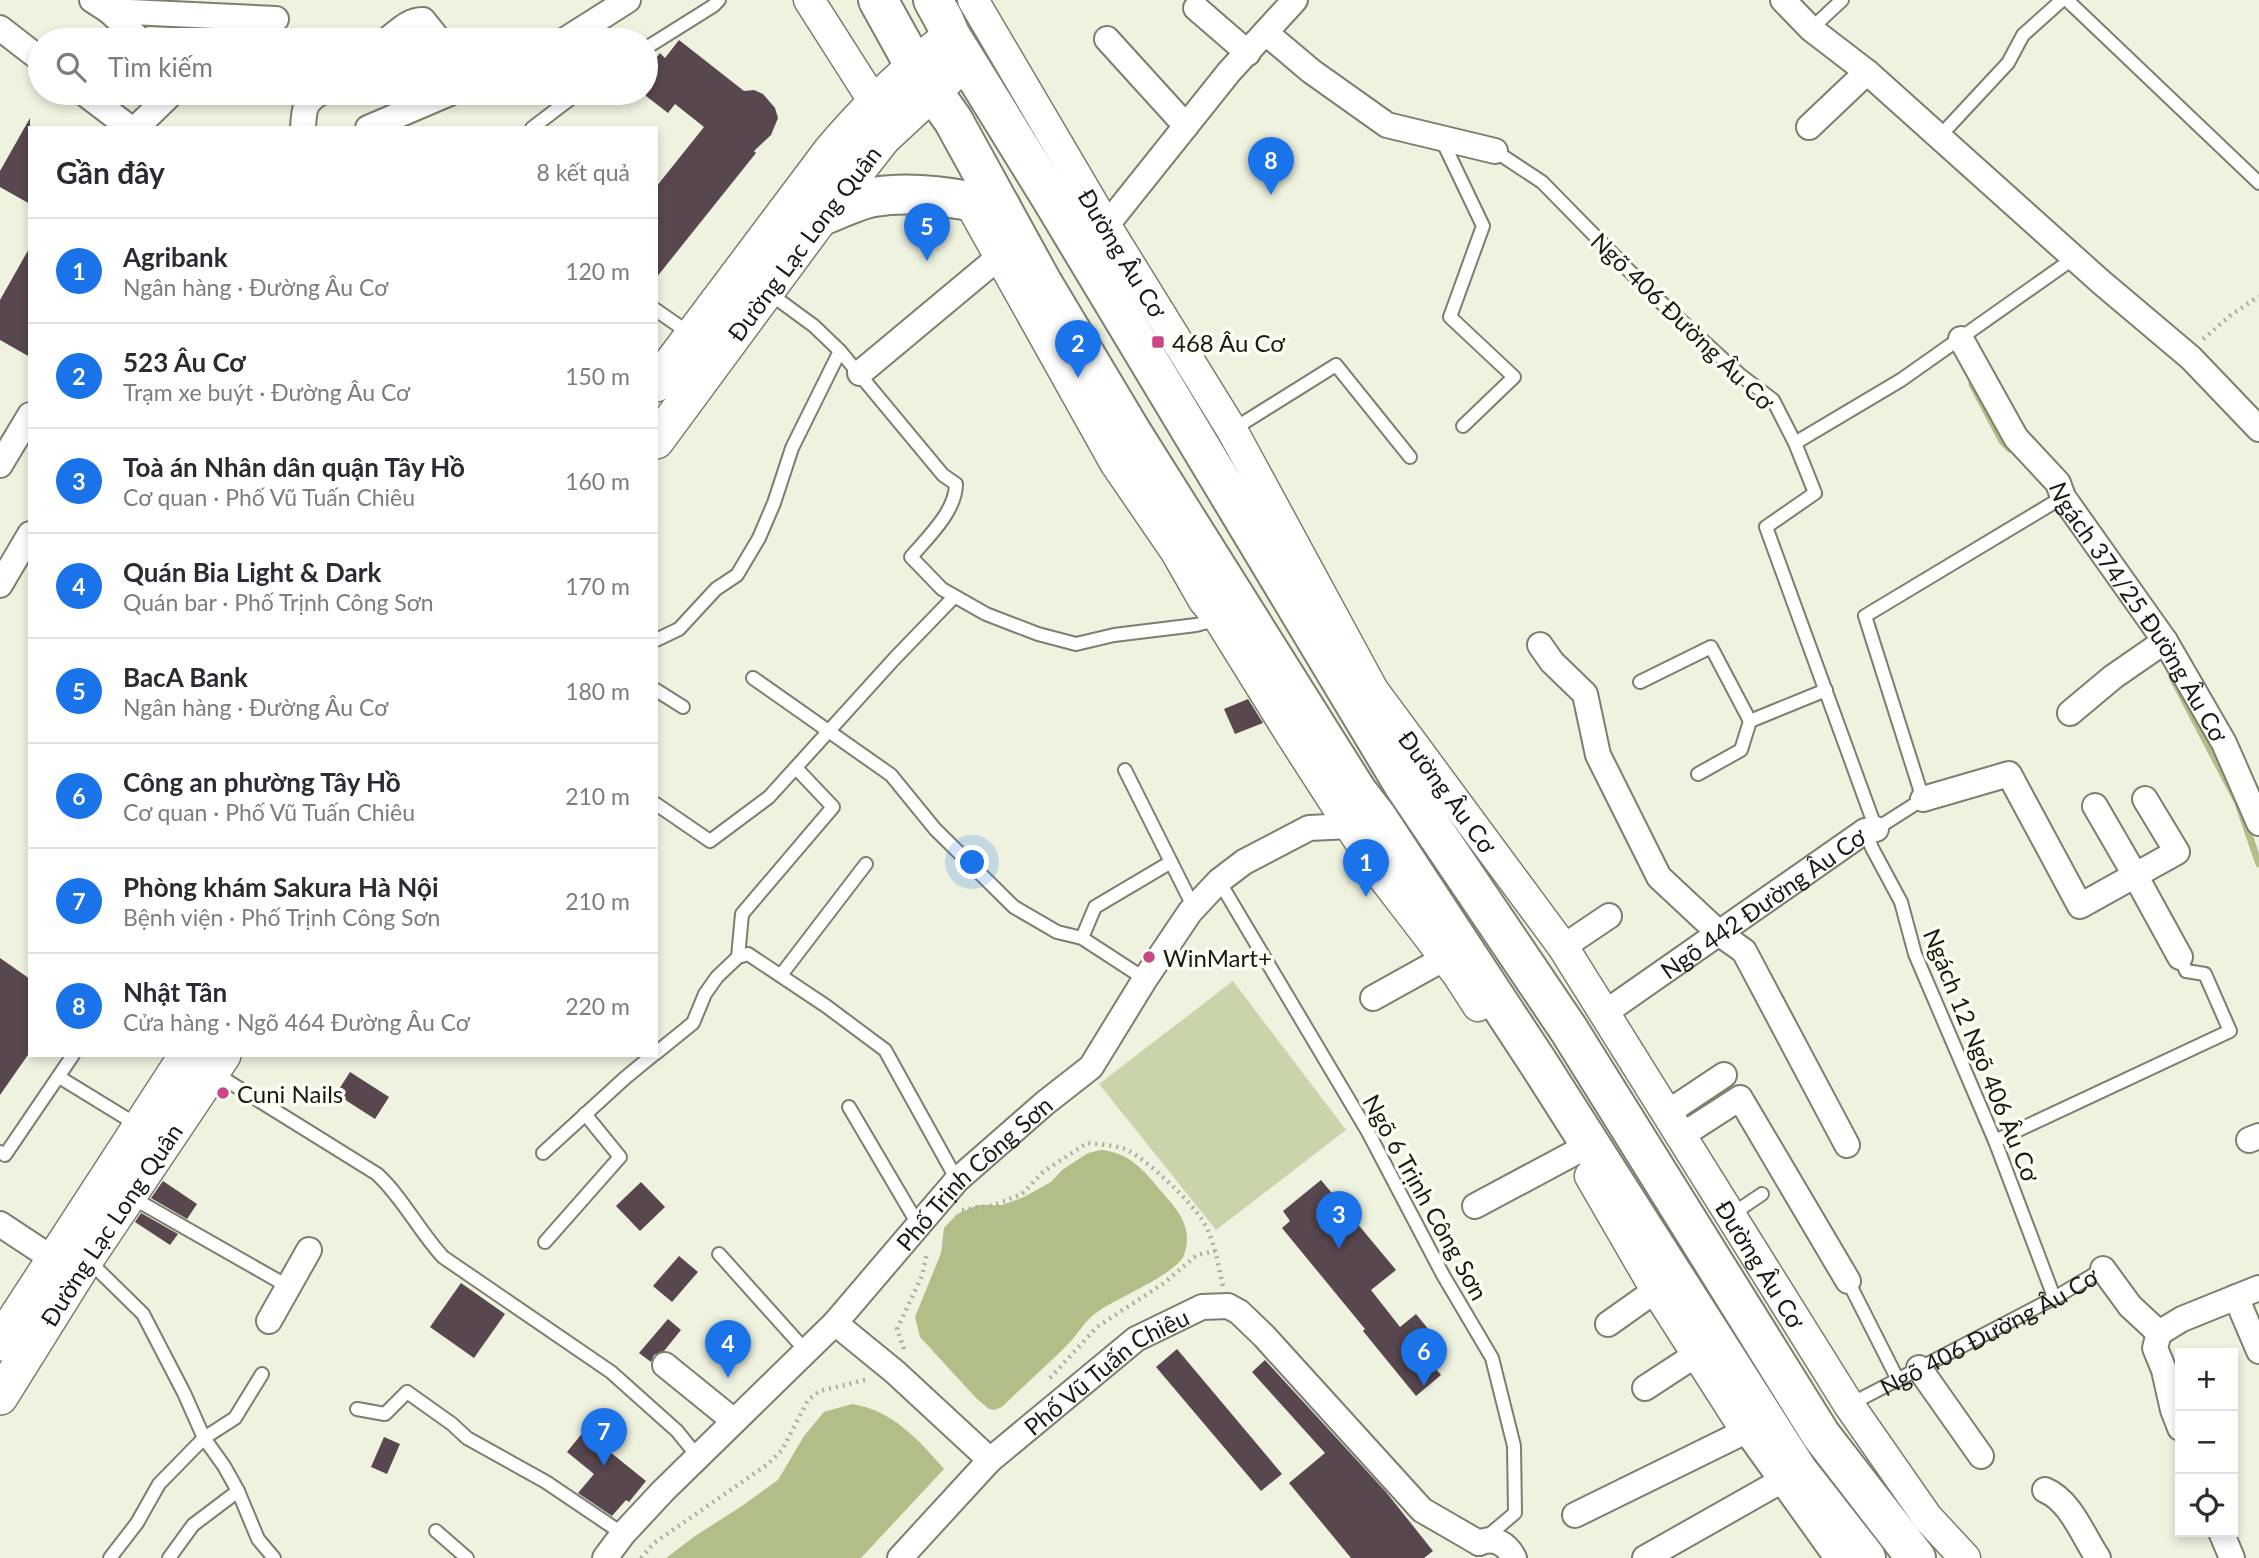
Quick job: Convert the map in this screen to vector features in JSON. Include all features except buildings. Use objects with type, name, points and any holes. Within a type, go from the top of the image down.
[{"type":"main road","points":[[878,0],[923,78],[953,120],[984,204],[1042,282],[1354,809],[1383,826],[1546,1076],[1789,1476],[1866,1558]]},
{"type":"main road","name":"Đường Âu Cơ","points":[[933,0],[958,49],[1092,234],[1393,768],[1569,1030],[1821,1435],[1916,1558]]},
{"type":"main road","name":"Đường Lạc Long Quân","points":[[658,381],[831,151],[874,102],[923,78],[958,49]]},
{"type":"main road","name":"Đường Lạc Long Quân","points":[[658,438],[883,138],[923,78]]},
{"type":"main road","points":[[822,216],[872,198],[897,195],[984,204]]},
{"type":"main road","points":[[1354,809],[1393,768]]},
{"type":"main road","name":"Đường Lạc Long Quân","points":[[0,1397],[139,1127],[207,1061]]},
{"type":"main road","name":"Đường Lạc Long Quân","points":[[0,1343],[69,1259],[128,1195],[207,1061]]},
{"type":"street","points":[[809,0],[874,102]]},
{"type":"street","name":"Đường Âu Cơ","points":[[973,0],[1092,234],[1232,430],[1373,690],[1563,947],[1849,1405],[1927,1517],[1965,1558]]},
{"type":"street","points":[[1092,234],[1229,72],[1295,0]]},
{"type":"street","points":[[1783,0],[1811,29],[1867,72],[2074,258],[2192,358],[2259,429]]},
{"type":"street","points":[[581,28],[613,4]]},
{"type":"street","points":[[100,5],[126,28]]},
{"type":"street","points":[[100,5],[276,19],[263,28]]},
{"type":"street","points":[[1196,8],[1248,53]]},
{"type":"street","points":[[403,28],[418,20],[423,20],[429,28]]},
{"type":"street","points":[[0,28],[28,50]]},
{"type":"street","name":"Ngõ 406 Đường Âu Cơ","points":[[1266,33],[1311,71],[1387,125],[1495,151]]},
{"type":"street","points":[[1107,39],[1186,126]]},
{"type":"street","points":[[1810,127],[1867,72]]},
{"type":"street","points":[[100,105],[127,126]]},
{"type":"street","points":[[138,126],[160,105]]},
{"type":"street","points":[[303,126],[307,105]]},
{"type":"street","points":[[373,126],[422,105]]},
{"type":"street","points":[[984,204],[999,257],[1115,463],[1176,552],[1204,601],[1219,619],[1284,724],[1354,809],[1382,876],[1445,958],[1576,1152],[1656,1290],[1746,1431],[1789,1476],[1837,1558]]},
{"type":"street","points":[[860,373],[999,257]]},
{"type":"street","name":"Ngách 374/25 Đường Âu Cơ","points":[[1961,339],[2016,438],[2057,483],[2063,497],[2165,641],[2224,743],[2259,823]]},
{"type":"street","points":[[0,465],[28,418]]},
{"type":"street","points":[[11,570],[28,538]]},
{"type":"street","points":[[2070,713],[2113,677],[2165,641]]},
{"type":"street","points":[[1540,645],[1552,662],[1585,694],[1598,755],[1659,877],[1720,934],[1744,951],[1847,1145]]},
{"type":"street","name":"Ngõ 442 Đường Âu Cơ","points":[[1923,799],[2009,774],[2080,906],[2177,852],[2145,799]]},
{"type":"street","points":[[2095,806],[2180,957]]},
{"type":"street","name":"Phố Trịnh Công Sơn","points":[[605,1558],[623,1534],[698,1457],[924,1235],[957,1180],[1045,1103],[1091,1068],[1145,979],[1194,908],[1219,881],[1244,862],[1309,828],[1354,809]]},
{"type":"street","name":"Ngõ 442 Đường Âu Cơ","points":[[1606,1012],[1870,830]]},
{"type":"street","points":[[1563,947],[1609,916]]},
{"type":"street","points":[[1373,998],[1445,958]]},
{"type":"street","points":[[1674,1124],[1724,1075]]},
{"type":"street","points":[[1674,1124],[1740,1098],[1848,1281]]},
{"type":"street","points":[[1475,1206],[1576,1152]]},
{"type":"street","points":[[0,1224],[69,1259]]},
{"type":"street","points":[[269,1321],[309,1250]]},
{"type":"street","name":"Ngõ 406 Đường Âu Cơ","points":[[2103,1269],[2130,1306],[2159,1333]]},
{"type":"street","points":[[2175,1413],[2164,1370],[2155,1348],[2159,1333],[2182,1319],[2259,1288]]},
{"type":"street","points":[[1608,1324],[1656,1290]]},
{"type":"street","points":[[2236,1297],[2259,1351]]},
{"type":"street","name":"Phố Vũ Tuấn Chiêu","points":[[900,1558],[989,1461],[1136,1339],[1202,1307],[1228,1306],[1239,1312],[1264,1336],[1422,1510],[1476,1553],[1488,1539],[1506,1547],[1514,1558]]},
{"type":"street","points":[[835,1323],[895,1372],[989,1461]]},
{"type":"street","points":[[1645,1388],[1697,1354]]},
{"type":"street","points":[[665,1365],[734,1421]]},
{"type":"street","points":[[1908,1374],[1981,1456]]},
{"type":"street","points":[[1575,1515],[1746,1431]]},
{"type":"street","points":[[1645,1558],[1789,1476]]},
{"type":"street","points":[[2045,1490],[2056,1495],[2069,1511],[2091,1555]]},
{"type":"street","points":[[2223,1537],[2232,1558]]},
{"type":"lane","points":[[658,40],[719,0]]},
{"type":"lane","points":[[1811,29],[1842,0]]},
{"type":"lane","points":[[1940,136],[2008,63],[2023,34],[2065,0],[2259,183]]},
{"type":"lane","points":[[534,126],[562,105]]},
{"type":"lane","points":[[1441,138],[1483,226],[1450,317],[1514,377],[1463,426]]},
{"type":"lane","name":"Ngõ 406 Đường Âu Cơ","points":[[1495,151],[1542,182],[1652,294],[1739,374],[1773,400],[1795,443],[1815,493],[1766,527],[1826,690],[1870,830]]},
{"type":"lane","points":[[1795,443],[1901,380],[2074,258]]},
{"type":"lane","points":[[766,291],[814,326],[840,351],[943,475],[956,484],[956,495],[938,525],[911,557],[942,589],[986,614],[1076,644],[1114,635],[1196,625],[1219,619]]},
{"type":"lane","points":[[658,311],[692,335]]},
{"type":"lane","points":[[658,639],[679,629],[716,589],[737,575],[759,538],[792,448],[840,351]]},
{"type":"lane","points":[[1232,430],[1336,365],[1410,457]]},
{"type":"lane","points":[[1923,799],[1865,616],[2063,497]]},
{"type":"lane","points":[[658,805],[710,841],[769,797],[954,597]]},
{"type":"lane","points":[[1640,682],[1711,647],[1750,721],[1741,750],[1698,774]]},
{"type":"lane","points":[[752,678],[891,775],[935,829],[1014,907],[1057,932],[1082,938],[1145,979]]},
{"type":"lane","points":[[1750,721],[1826,690]]},
{"type":"lane","points":[[658,691],[684,707]]},
{"type":"lane","points":[[738,957],[743,914],[833,807],[796,768]]},
{"type":"lane","points":[[1125,770],[1194,908]]},
{"type":"lane","name":"Ngõ 442 Đường Âu Cơ","points":[[1870,830],[1923,799]]},
{"type":"lane","name":"Ngách 12 Ngõ 406 Âu Cơ","points":[[1870,830],[1901,902],[1915,954],[1996,1141],[2054,1297]]},
{"type":"lane","points":[[1082,938],[1095,907],[1171,862]]},
{"type":"lane","points":[[781,975],[866,864]]},
{"type":"lane","name":"Ngõ 6 Trịnh Công Sơn","points":[[1219,881],[1368,1132],[1443,1275],[1492,1359],[1514,1446],[1515,1513],[1476,1553]]},
{"type":"lane","points":[[658,1050],[693,1023],[705,994],[717,976],[738,957],[748,954],[827,1006],[885,1050],[957,1180]]},
{"type":"lane","points":[[1996,1141],[2230,1031],[2205,974],[2186,971],[2180,957]]},
{"type":"lane","points":[[0,1152],[5,1155],[71,1057]]},
{"type":"lane","points":[[543,1153],[650,1057]]},
{"type":"lane","points":[[207,1061],[377,1174],[392,1188],[426,1239],[443,1257],[611,1372],[677,1431],[698,1457]]},
{"type":"lane","points":[[59,1077],[139,1127]]},
{"type":"lane","points":[[849,1107],[924,1235]]},
{"type":"lane","points":[[545,1242],[620,1157],[585,1114]]},
{"type":"lane","points":[[1731,1215],[1762,1194]]},
{"type":"lane","points":[[128,1195],[289,1287]]},
{"type":"lane","points":[[719,1254],[806,1351]]},
{"type":"lane","points":[[69,1259],[143,1314],[204,1438],[238,1491],[258,1539],[274,1558]]},
{"type":"lane","name":"Ngõ 406 Đường Âu Cơ","points":[[1849,1405],[2103,1269]]},
{"type":"lane","points":[[1848,1281],[1908,1374]]},
{"type":"lane","points":[[110,1558],[137,1523],[159,1484],[204,1438],[235,1418],[262,1374]]},
{"type":"lane","points":[[357,1409],[385,1414],[407,1392],[467,1438],[546,1482],[623,1534]]},
{"type":"lane","points":[[169,1558],[193,1525],[238,1491]]},
{"type":"lane","points":[[436,1531],[467,1558]]},
{"type":"path","points":[[2192,358],[2204,338],[2259,296]]},
{"type":"path","points":[[951,1212],[994,1205],[1022,1194],[1043,1172],[1087,1143],[1129,1151],[1193,1208],[1204,1223],[1215,1251],[1228,1306]]},
{"type":"path","points":[[641,1558],[654,1543],[768,1464],[782,1450],[808,1400],[820,1391],[895,1372],[909,1360],[897,1329],[922,1276],[924,1235]]},
{"type":"path","points":[[1047,1381],[1097,1327],[1164,1283],[1197,1255],[1215,1251]]},
{"type":"shaded area","points":[[1233,981],[1346,1130],[1216,1230],[1099,1084]]},
{"type":"shaded area","points":[[1101,1150],[1119,1154],[1134,1163],[1172,1204],[1185,1227],[1187,1245],[1184,1255],[1170,1270],[1092,1316],[1063,1350],[1002,1407],[989,1409],[920,1337],[915,1317],[941,1253],[944,1228],[957,1214],[978,1205],[1002,1205],[1024,1197],[1051,1182],[1062,1170],[1088,1153]]},
{"type":"shaded area","points":[[852,1404],[880,1413],[904,1428],[944,1469],[861,1558],[666,1558],[778,1480],[804,1436],[824,1412]]},
{"type":"waterway","points":[[1972,384],[2002,441],[2010,449]]},
{"type":"waterway","points":[[2172,677],[2238,803],[2259,864]]},
{"type":"place","name":"Nhật Tân","points":[[1271,195]]},
{"type":"place","name":"BacA Bank","points":[[927,261]]},
{"type":"place","name":"468 Âu Cơ","points":[[1158,342]]},
{"type":"place","name":"523 Âu Cơ","points":[[1078,378]]},
{"type":"place","name":"Agribank","points":[[1366,897]]},
{"type":"place","name":"WinMart+","points":[[1149,957]]},
{"type":"place","name":"Cuni Nails","points":[[223,1093]]},
{"type":"place","name":"Toà án Nhân dân quận Tây Hồ","points":[[1339,1249]]},
{"type":"place","name":"Quán Bia Light & Dark","points":[[728,1378]]},
{"type":"place","name":"Công an phường Tây Hồ","points":[[1424,1386]]},
{"type":"place","name":"Phòng khám Sakura Hà Nội","points":[[604,1466]]}]
